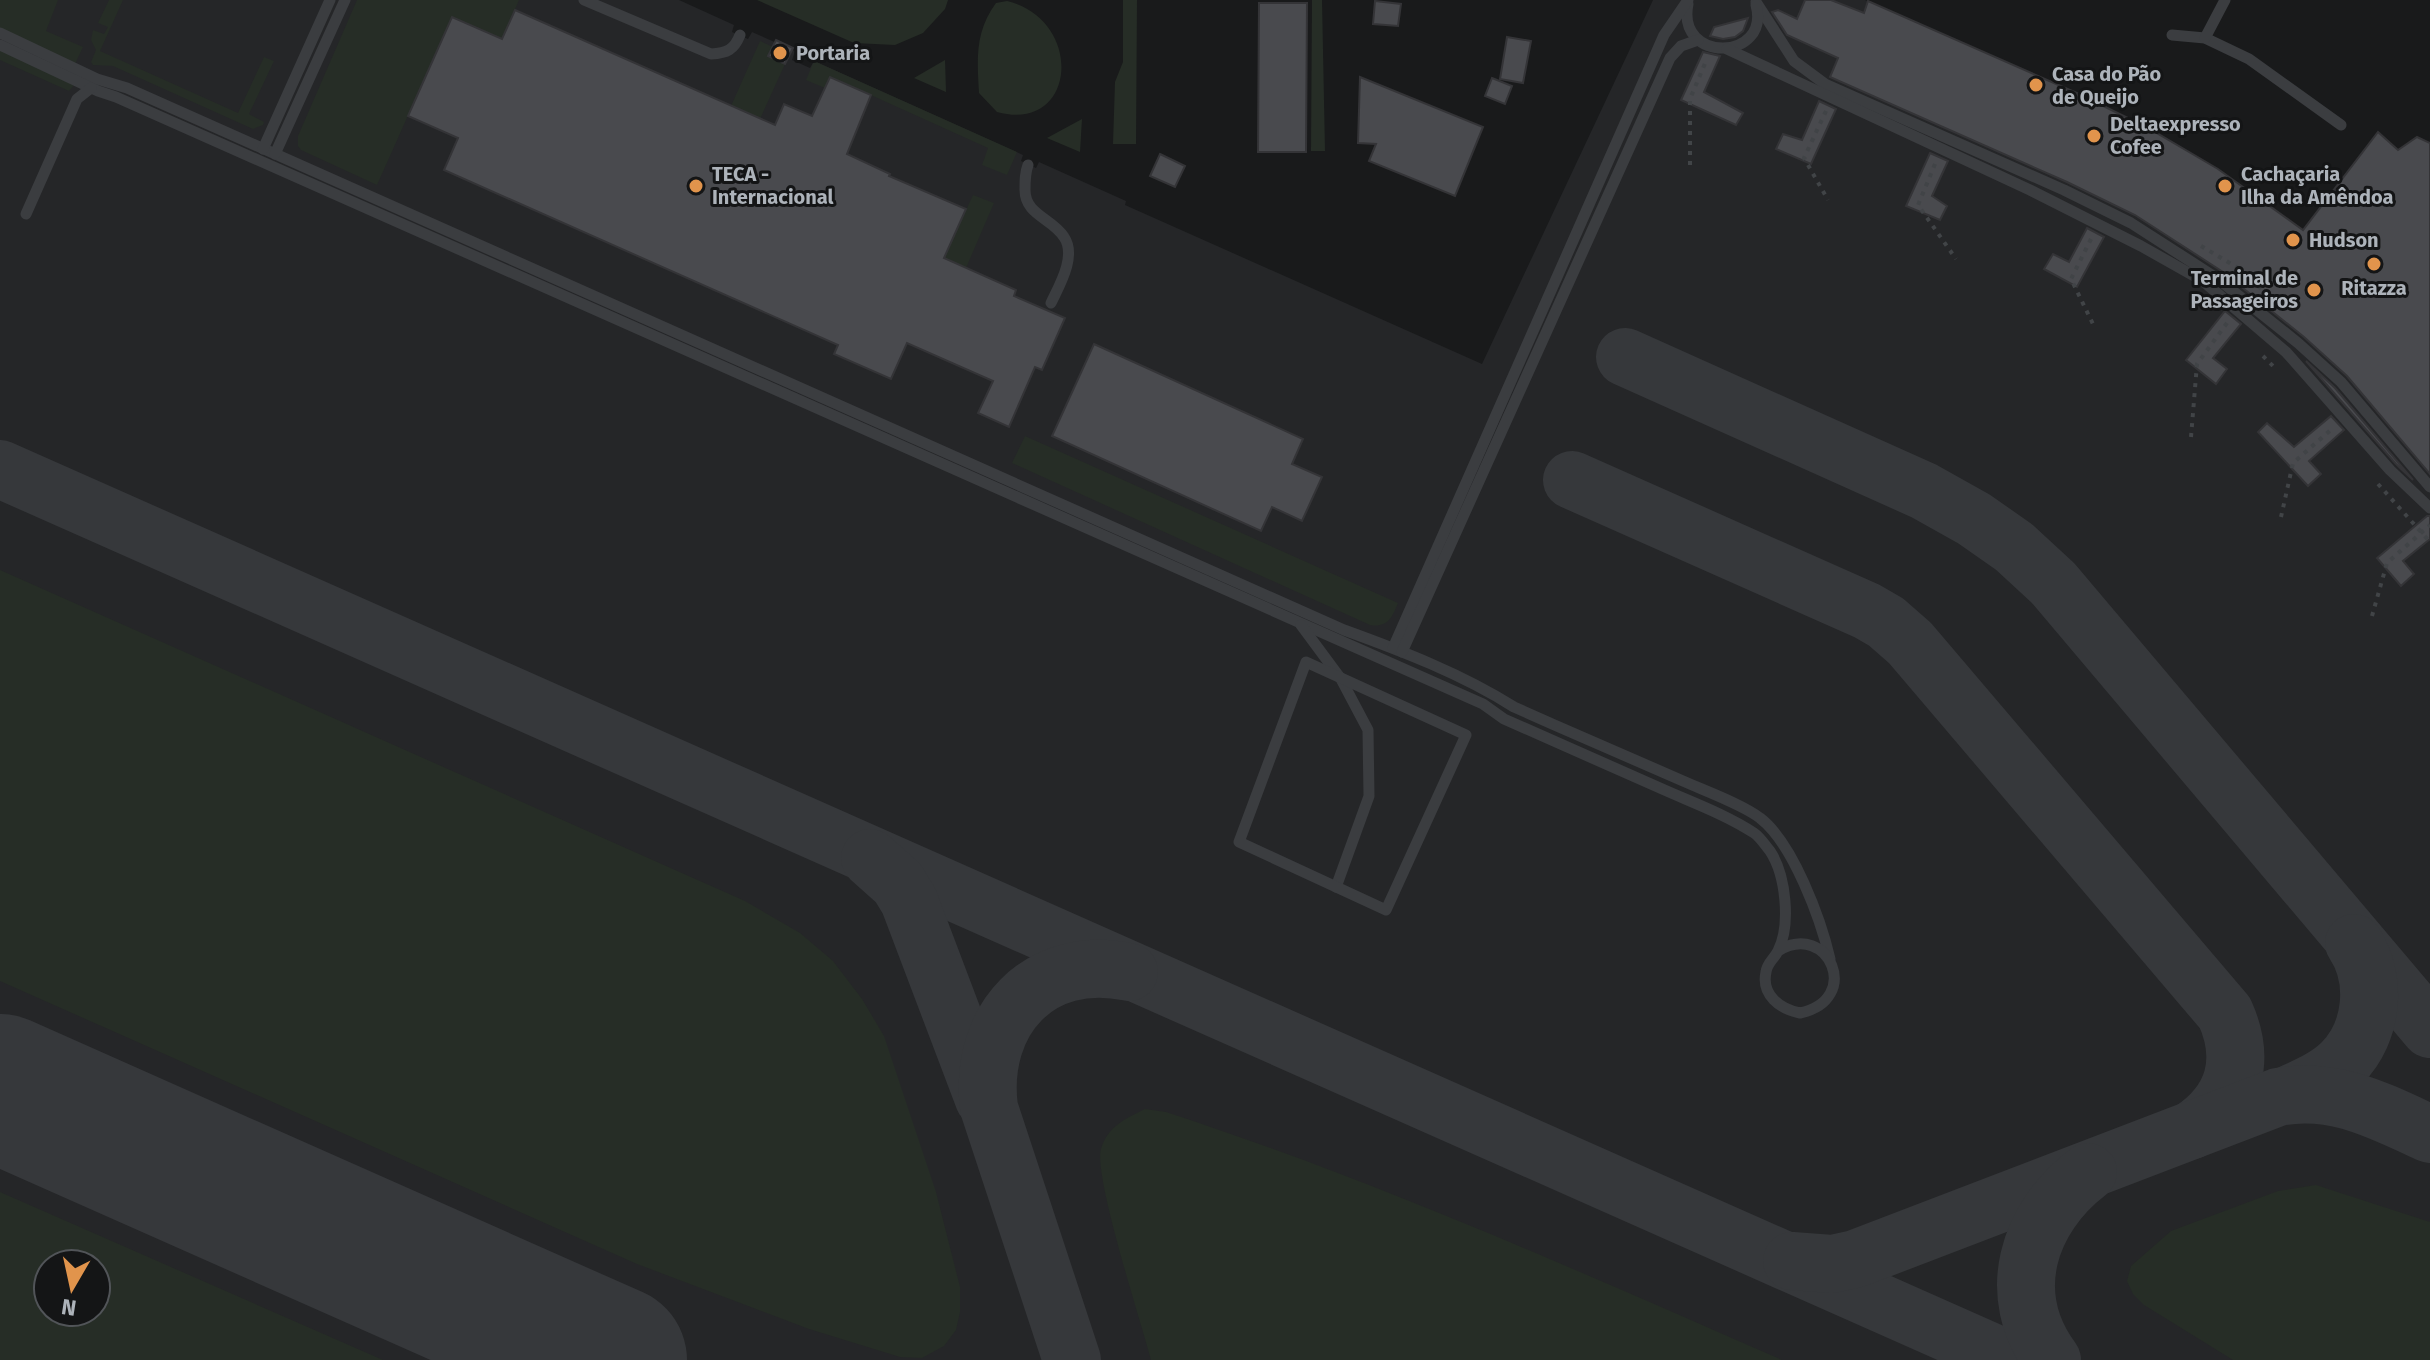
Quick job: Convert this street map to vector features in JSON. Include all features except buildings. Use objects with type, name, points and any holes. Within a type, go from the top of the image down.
[{"type":"lane","points":[[263,149],[330,0]]},
{"type":"lane","points":[[275,154],[345,0]]},
{"type":"lane","points":[[584,0],[711,54],[726,53],[735,47],[740,35]]},
{"type":"lane","points":[[1397,650],[1664,35],[1688,0]]},
{"type":"lane","points":[[1688,0],[1687,21],[1698,40],[1712,48],[1727,49],[1739,46],[1752,33],[1758,12],[1755,1]]},
{"type":"lane","points":[[2205,38],[2225,0]]},
{"type":"lane","points":[[1755,1],[1794,61],[1825,84],[2131,223],[2218,279],[2341,382],[2430,487]]},
{"type":"lane","points":[[0,33],[97,79],[127,88],[1344,630],[1489,691],[1514,707],[1704,790],[1760,818],[1782,843],[1823,927],[1835,972],[1831,995],[1823,1005],[1800,1013],[1778,1005],[1765,984],[1766,972],[1778,951],[1784,918],[1782,879],[1777,865],[1756,835],[1717,814],[1504,719],[1483,704],[0,45]]},
{"type":"lane","points":[[2172,35],[2205,38],[2249,59],[2341,125]]},
{"type":"lane","points":[[1397,650],[1670,58],[1681,46],[1698,40]]},
{"type":"lane","points":[[1727,49],[2030,190],[2203,281],[2286,352],[2390,470],[2430,508]]},
{"type":"lane","points":[[26,214],[77,99],[91,88]]},
{"type":"lane","points":[[1028,165],[1025,199],[1030,208],[1065,237],[1068,251],[1065,272],[1051,303]]},
{"type":"lane","points":[[1300,623],[1341,679],[1368,730],[1369,796],[1336,887]]},
{"type":"lane","points":[[1306,662],[1341,679],[1466,735],[1386,910],[1239,842],[1306,662]]},
{"type":"lane","points":[[1778,951],[1786,946],[1806,944],[1816,947],[1830,960]]},
{"type":"path","points":[[1690,99],[1690,165]]},
{"type":"path","points":[[1828,200],[1804,158],[1831,99]]},
{"type":"path","points":[[1918,205],[1956,259]]},
{"type":"path","points":[[2071,279],[2093,324]]},
{"type":"path","points":[[2191,437],[2197,364],[2227,323]]},
{"type":"path","points":[[2281,517],[2293,463]]},
{"type":"path","points":[[2372,616],[2387,563],[2430,525]]},
{"type":"shaded area","points":[[0,0],[679,0],[734,25],[732,32],[748,39],[752,32],[795,51],[792,60],[810,68],[814,61],[1023,155],[1021,161],[1036,168],[1039,162],[1126,201],[1125,205],[1482,364],[1653,0],[1865,0],[2079,94],[2148,128],[2218,169],[2303,230],[2378,132],[2398,150],[2416,137],[2430,143],[2430,1360],[0,1360]]},
{"type":"shaded area","points":[[0,0],[58,0],[46,31],[83,47],[75,64],[0,29]]},
{"type":"shaded area","points":[[109,0],[123,0],[100,51],[238,113],[264,57],[274,61],[249,114],[264,122],[263,125],[253,129],[113,66],[93,65],[91,62],[96,50],[91,40],[93,30],[104,34],[108,27],[98,23]]},
{"type":"shaded area","points":[[357,0],[519,0],[502,39],[452,17],[377,185],[298,146],[298,136]]},
{"type":"shaded area","points":[[757,0],[948,0],[945,9],[923,33],[895,45],[854,43]]},
{"type":"shaded area","points":[[1123,0],[1137,0],[1136,144],[1113,144],[1115,82],[1123,62]]},
{"type":"shaded area","points":[[1312,0],[1322,0],[1325,151],[1311,151]]},
{"type":"shaded area","points":[[1007,1],[1032,12],[1050,29],[1059,50],[1061,72],[1056,92],[1043,107],[1024,114],[997,112],[979,93],[978,57],[984,24],[996,3]]},
{"type":"shaded area","points":[[760,41],[773,47],[768,56],[785,64],[760,119],[731,106]]},
{"type":"shaded area","points":[[0,49],[74,85],[69,91],[0,60]]},
{"type":"shaded area","points":[[945,60],[946,92],[914,78]]},
{"type":"shaded area","points":[[814,61],[1017,152],[1007,175],[982,165],[988,148],[831,77],[825,88],[806,80]]},
{"type":"shaded area","points":[[1082,119],[1080,152],[1047,138]]},
{"type":"shaded area","points":[[973,195],[994,203],[966,268],[944,258]]},
{"type":"shaded area","points":[[1025,436],[1398,603],[1396,608],[1385,623],[1370,625],[1012,463]]},
{"type":"shaded area","points":[[0,570],[745,901],[800,933],[833,961],[862,999],[884,1036],[936,1192],[960,1287],[956,1330],[944,1346],[922,1358],[900,1357],[809,1329],[637,1264],[0,981]]},
{"type":"shaded area","points":[[1145,1109],[1166,1112],[1245,1139],[1400,1197],[1782,1360],[1151,1360],[1111,1218],[1100,1164],[1101,1149],[1108,1134],[1124,1120]]},
{"type":"shaded area","points":[[2316,1185],[2430,1222],[2430,1360],[2233,1360],[2144,1305],[2133,1294],[2127,1281],[2131,1266],[2171,1231],[2278,1191]]},
{"type":"shaded area","points":[[0,1192],[383,1360],[0,1360]]},
{"type":"taxiway","points":[[1625,357],[1924,491],[1974,519],[2014,547],[2053,583],[2430,1029]]},
{"type":"taxiway","points":[[0,469],[2009,1360]]},
{"type":"taxiway","points":[[1572,480],[1867,611],[1886,622],[1910,643],[2225,1013],[2235,1047],[2232,1078],[2218,1106],[2192,1130]]},
{"type":"taxiway","points":[[870,858],[898,883],[909,901],[984,1099]]},
{"type":"taxiway","points":[[2288,1095],[2336,1068],[2360,1036],[2366,1021],[2369,989],[2362,957],[2354,943]]},
{"type":"taxiway","points":[[1072,1360],[989,1108],[988,1076],[994,1047],[1005,1021],[1021,1000],[1042,983],[1068,973],[1097,969],[1129,972]]},
{"type":"taxiway","points":[[1792,1261],[1832,1264],[1855,1259],[2278,1097],[2299,1094],[2338,1098],[2375,1109],[2430,1134]]},
{"type":"taxiway","points":[[2052,1360],[2037,1335],[2029,1309],[2026,1284],[2029,1258],[2037,1234],[2050,1212],[2088,1172]]},
{"type":"runway","points":[[0,1088],[613,1360]]},
{"type":"place","name":"Portaria","points":[[780,53]]},
{"type":"place","name":"Casa do Pão de Queijo","points":[[2036,85]]},
{"type":"place","name":"Deltaexpresso Cofee","points":[[2094,136]]},
{"type":"place","name":"TECA - Internacional","points":[[696,186]]},
{"type":"place","name":"Cachaçaria Ilha da Amêndoa","points":[[2225,186]]},
{"type":"place","name":"Hudson","points":[[2293,240]]},
{"type":"place","name":"Ritazza","points":[[2374,264]]},
{"type":"place","name":"Terminal de Passageiros","points":[[2314,290]]}]
